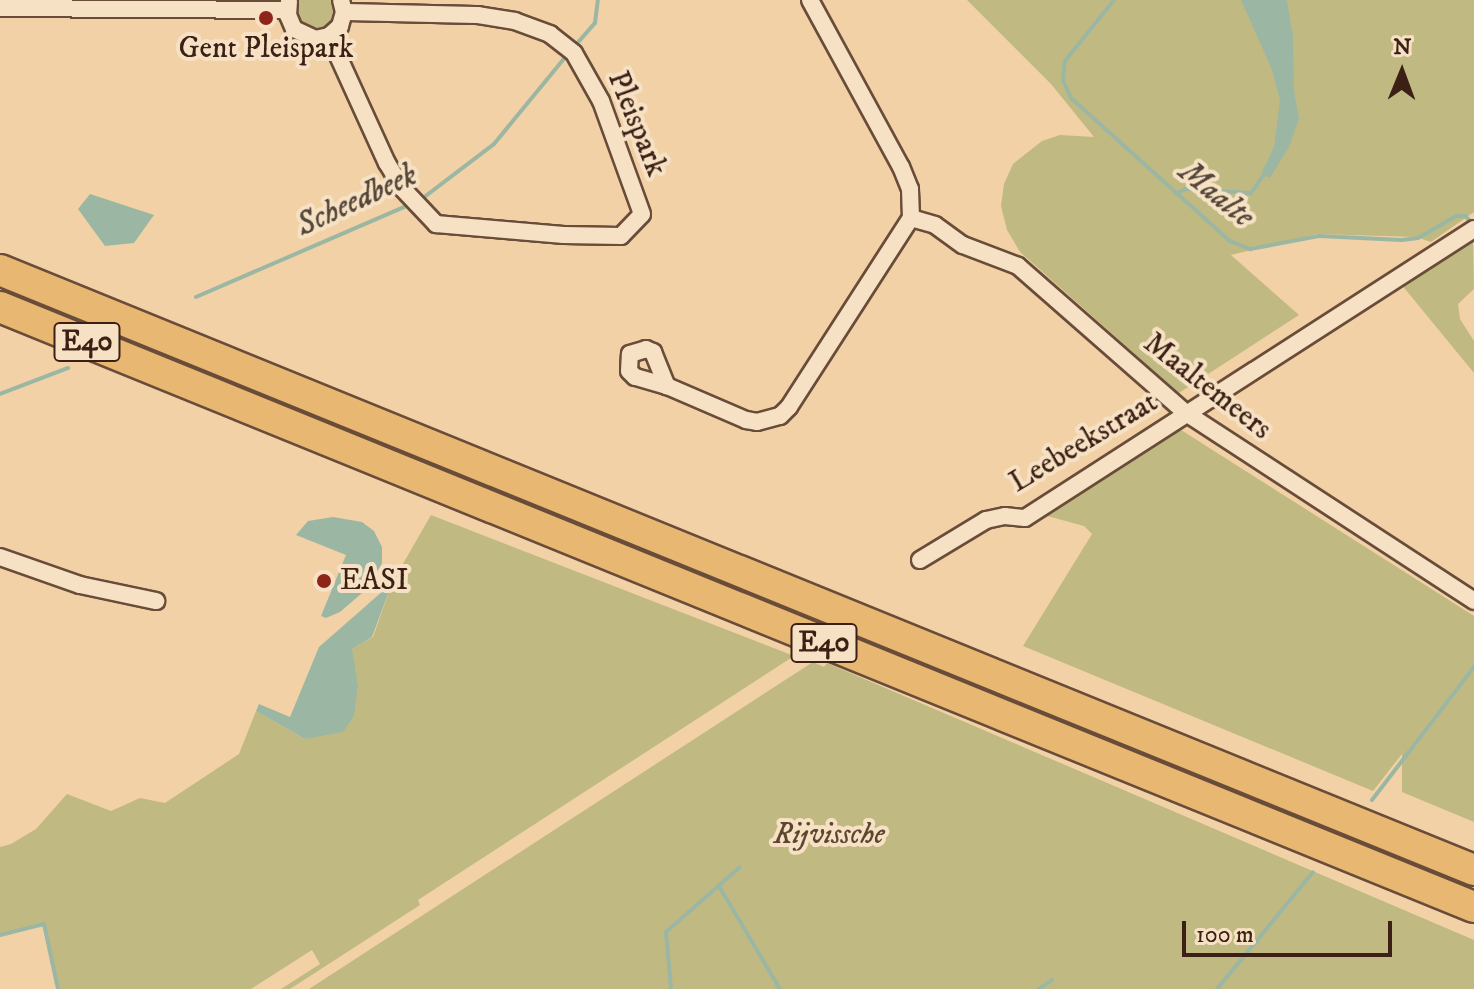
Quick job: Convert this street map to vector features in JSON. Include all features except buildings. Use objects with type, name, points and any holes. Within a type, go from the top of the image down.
[{"type":"highway","points":[[0,247],[38,264],[63,295]]},
{"type":"highway","name":"E40","points":[[0,270],[1474,870]]},
{"type":"highway","name":"E40","points":[[0,307],[1474,907]]},
{"type":"street","points":[[667,386],[746,420],[757,422],[780,416],[789,407],[911,218],[910,189],[901,167],[810,0]]},
{"type":"street","points":[[0,8],[289,5],[290,23],[300,35],[315,39],[329,36]]},
{"type":"street","name":"Pleispark","points":[[342,6],[478,15],[515,21],[550,34],[569,49],[601,101],[642,214],[621,236],[564,235],[436,224],[415,202],[387,163],[329,36],[340,26],[342,6]]},
{"type":"street","name":"Maaltemeers","points":[[911,218],[935,225],[963,245],[1018,266],[1186,413],[1474,601]]},
{"type":"street","name":"Leebeekstraat","points":[[920,560],[986,520],[1005,516],[1025,518],[1474,229]]},
{"type":"street","points":[[0,557],[80,585],[156,601]]},
{"type":"green space","points":[[299,0],[334,0],[337,17],[324,32],[306,30],[296,19]]},
{"type":"green space","points":[[967,0],[1474,0],[1474,212],[1431,242],[1416,237],[1317,234],[1231,255],[1299,315],[1179,393],[1020,252],[1007,230],[1001,206],[1004,184],[1013,164],[1042,141],[1060,135],[1094,137],[1051,84]]},
{"type":"green space","points":[[1473,239],[1474,289],[1458,304],[1460,319],[1474,341],[1474,373],[1401,284]]},
{"type":"green space","points":[[1178,428],[1474,616],[1474,822],[1402,792],[1402,754],[1373,791],[1023,646],[1092,534],[1084,526],[1040,514]]},
{"type":"green space","points":[[431,515],[794,656],[418,900],[420,905],[290,989],[281,989],[320,964],[312,950],[251,989],[58,989],[43,924],[0,935],[0,847],[36,829],[67,794],[111,811],[140,798],[165,803],[239,754],[256,711],[305,739],[358,684],[351,649],[373,637],[392,583]]},
{"type":"green space","name":"Rijvissche","points":[[813,662],[824,667],[827,663],[1474,940],[1474,989],[309,989]]},
{"type":"shaded area","points":[[1241,0],[1287,0],[1293,36],[1294,90],[1299,119],[1289,147],[1270,178],[1261,174],[1274,147],[1280,100],[1272,70]]},
{"type":"shaded area","points":[[90,194],[154,215],[134,243],[105,246],[78,209]]},
{"type":"shaded area","points":[[333,517],[362,522],[374,531],[382,547],[382,563],[369,587],[340,612],[326,618],[321,616],[346,555],[296,535],[308,521]]},
{"type":"shaded area","points":[[392,583],[372,637],[352,649],[358,684],[354,716],[343,732],[305,739],[256,711],[259,704],[290,717],[319,647]]},
{"type":"waterway","name":"Scheedbeek","points":[[574,47],[595,23],[598,0]]},
{"type":"waterway","name":"Maalte","points":[[1114,0],[1065,61],[1063,80],[1071,98],[1230,241],[1250,249],[1319,236],[1402,240],[1418,238],[1456,216],[1465,216],[1471,222]]},
{"type":"waterway","name":"Scheedbeek","points":[[419,201],[494,144],[568,54]]},
{"type":"waterway","points":[[1176,194],[1185,189],[1251,193],[1263,176]]},
{"type":"waterway","name":"Scheedbeek","points":[[196,297],[411,204]]},
{"type":"waterway","name":"Scheedbeek","points":[[0,394],[68,368]]},
{"type":"waterway","points":[[1372,800],[1474,667]]},
{"type":"waterway","points":[[671,989],[666,932],[740,867]]},
{"type":"waterway","points":[[1217,989],[1313,872]]},
{"type":"waterway","points":[[719,886],[780,989]]},
{"type":"waterway","points":[[0,935],[44,924],[58,989]]},
{"type":"waterway","points":[[1039,989],[1052,980]]},
{"type":"place","name":"Gent Pleispark","points":[[266,18]]},
{"type":"place","name":"EASI","points":[[324,581]]}]
